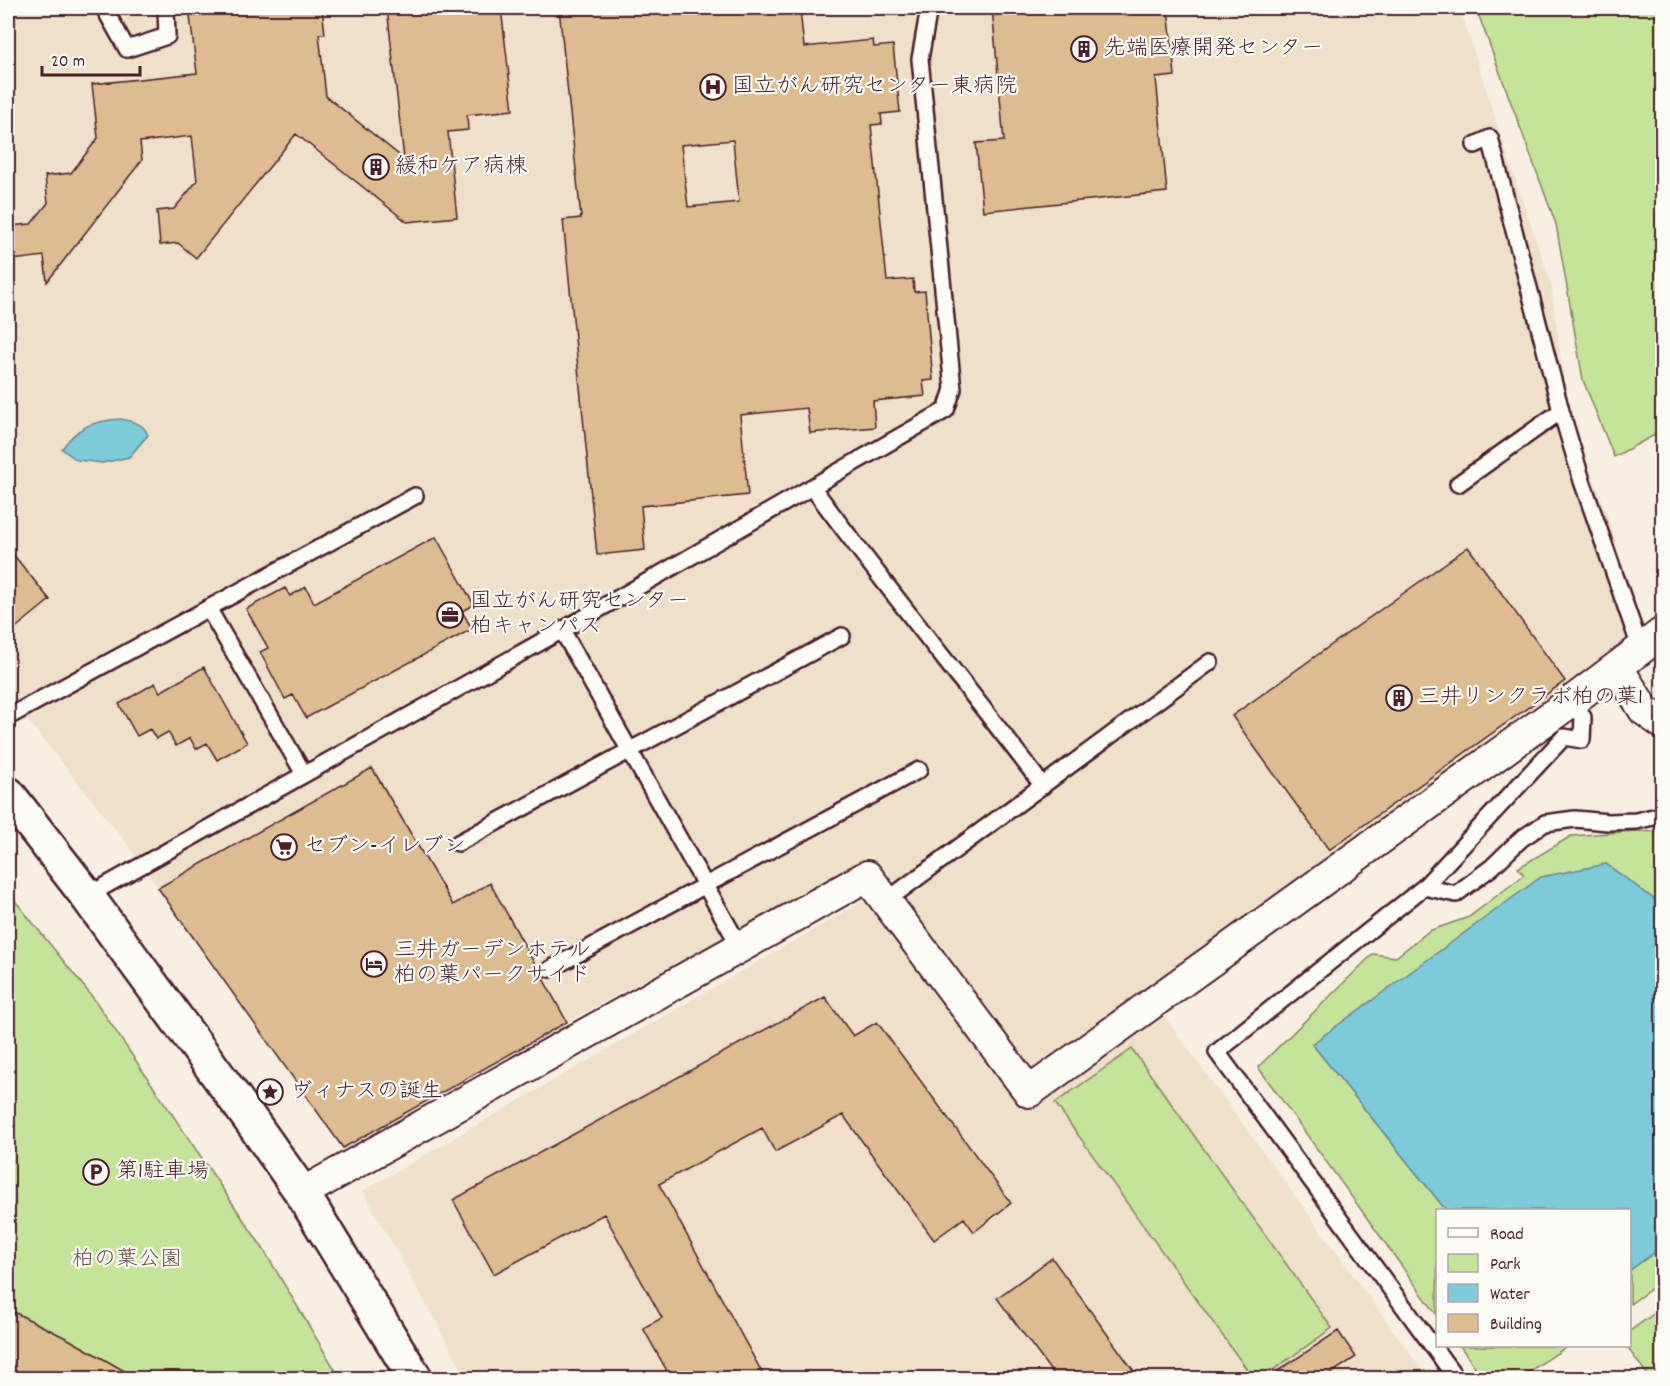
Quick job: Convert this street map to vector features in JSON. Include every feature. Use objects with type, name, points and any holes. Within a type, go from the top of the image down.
[{"type":"street","points":[[302,1193],[867,876],[1029,1092],[1641,650]]},
{"type":"street","points":[[1641,650],[1644,710],[1662,723]]},
{"type":"street","points":[[8,794],[87,896],[302,1193],[415,1378]]},
{"type":"lane","points":[[104,8],[127,49],[167,36],[166,8]]},
{"type":"lane","points":[[87,896],[813,488],[946,410],[953,389],[920,59],[929,8]]},
{"type":"lane","points":[[1475,145],[1490,138],[1561,411],[1582,481],[1641,650]]},
{"type":"lane","points":[[1458,484],[1561,411]]},
{"type":"lane","points":[[813,488],[1043,786]]},
{"type":"lane","points":[[8,717],[416,496]]},
{"type":"lane","points":[[208,608],[304,774]]},
{"type":"lane","points":[[562,630],[740,947]]},
{"type":"lane","points":[[458,843],[842,636]]},
{"type":"lane","points":[[886,901],[1043,786],[1106,747],[1167,703],[1210,662]]},
{"type":"lane","points":[[1456,1378],[1217,1052],[1424,887],[1564,737],[1582,740],[1583,717],[1572,701]]},
{"type":"lane","points":[[550,969],[919,770]]},
{"type":"lane","points":[[1424,887],[1456,894],[1545,823],[1575,819],[1608,822],[1636,821],[1662,815]]},
{"type":"shaded area","name":"国立がん研究センター 柏キャンパス","points":[[8,8],[1460,8],[1551,284],[1567,405],[1604,507],[1647,640],[1036,1078],[872,856],[567,1022],[343,1148],[125,841],[8,696]]},
{"type":"shaded area","points":[[863,901],[1029,1111],[1164,1016],[1428,1378],[467,1378],[363,1191]]},
{"type":"green space","points":[[1476,8],[1662,8],[1662,431],[1614,457],[1583,380],[1556,224]]},
{"type":"green space","points":[[1634,831],[1662,832],[1662,905],[1606,864],[1312,1044],[1445,1209],[1436,1209],[1436,1314],[1258,1067],[1373,954],[1396,957],[1429,931],[1469,917],[1524,875],[1518,868],[1571,836]]},
{"type":"green space","name":"柏の葉公園","points":[[8,892],[94,999],[262,1247],[340,1378],[8,1378]]},
{"type":"green space","points":[[1132,1049],[1332,1328],[1262,1378],[1253,1378],[1055,1103]]},
{"type":"green space","points":[[1662,1247],[1662,1281],[1631,1303],[1631,1269]]},
{"type":"green space","points":[[1662,1308],[1662,1378],[1650,1378],[1627,1347],[1631,1347],[1631,1330]]},
{"type":"green space","points":[[1461,1347],[1566,1347],[1519,1378],[1483,1378]]},
{"type":"water","points":[[120,419],[140,425],[148,435],[129,457],[103,463],[77,460],[62,449],[73,435],[86,426]]},
{"type":"water","points":[[1606,864],[1662,905],[1662,1247],[1631,1269],[1631,1209],[1445,1209],[1312,1044],[1541,877]]},
{"type":"building","name":"緩和ケア病棟","points":[[189,8],[322,8],[325,34],[319,34],[326,96],[404,159],[387,8],[501,8],[513,110],[467,115],[468,130],[448,132],[457,217],[407,222],[296,134],[196,258],[178,243],[160,245],[157,211],[174,209],[197,181],[192,136],[140,142],[142,160],[47,282],[44,256],[13,260],[9,226],[31,224],[48,203],[45,176],[71,173],[98,138],[92,84],[197,73]]},
{"type":"building","points":[[559,8],[786,8],[787,11],[800,10],[804,47],[873,40],[874,47],[893,45],[900,112],[881,114],[882,124],[871,125],[887,281],[913,279],[914,292],[925,291],[933,380],[923,381],[925,396],[873,401],[875,427],[810,433],[807,408],[740,415],[748,495],[641,506],[645,550],[597,555],[563,220],[581,218]],"holes":[[[733,140],[739,202],[688,207],[681,145]]]},
{"type":"building","points":[[992,8],[1168,8],[1175,76],[1156,78],[1167,192],[983,211],[976,143],[1004,141]]},
{"type":"building","points":[[436,537],[474,605],[462,611],[472,629],[306,718],[293,695],[285,699],[260,652],[268,648],[246,609],[285,588],[290,596],[306,587],[314,603]]},
{"type":"building","name":"三井リンクラボ柏の葉1","points":[[1468,547],[1565,681],[1329,850],[1232,716]]},
{"type":"building","points":[[8,548],[50,600],[8,634]]},
{"type":"building","points":[[204,667],[247,743],[217,760],[207,743],[196,749],[190,738],[176,746],[168,732],[156,739],[150,729],[137,736],[119,704],[155,683],[160,692]]},
{"type":"building","name":"三井ガーデンホテル 柏の葉パークサイド","points":[[372,768],[453,905],[490,883],[567,1022],[343,1148],[158,888]]},
{"type":"building","points":[[825,997],[853,1036],[877,1022],[1011,1203],[974,1232],[964,1218],[934,1240],[843,1115],[775,1152],[762,1128],[659,1184],[765,1378],[671,1378],[643,1328],[662,1318],[604,1214],[494,1274],[453,1200]]},
{"type":"building","points":[[1052,1258],[1139,1378],[1056,1378],[997,1298]]},
{"type":"building","points":[[8,1309],[70,1340],[137,1378],[8,1378]]},
{"type":"building","points":[[1338,1331],[1356,1357],[1324,1378],[1267,1378]]},
{"type":"place","name":"先端医療開発センター","points":[[1084,49]]},
{"type":"place","name":"国立がん研究センター東病院","points":[[713,87]]},
{"type":"place","name":"緩和ケア病棟","points":[[376,167]]},
{"type":"place","name":"国立がん研究センター 柏キャンパス","points":[[450,615]]},
{"type":"place","name":"三井リンクラボ柏の葉1","points":[[1399,698]]},
{"type":"place","name":"セブン-イレブン","points":[[284,847]]},
{"type":"place","name":"三井ガーデンホテル 柏の葉パークサイド","points":[[374,964]]},
{"type":"place","name":"ヴィナスの誕生","points":[[270,1092]]},
{"type":"place","name":"第1駐車場","points":[[96,1172]]}]
